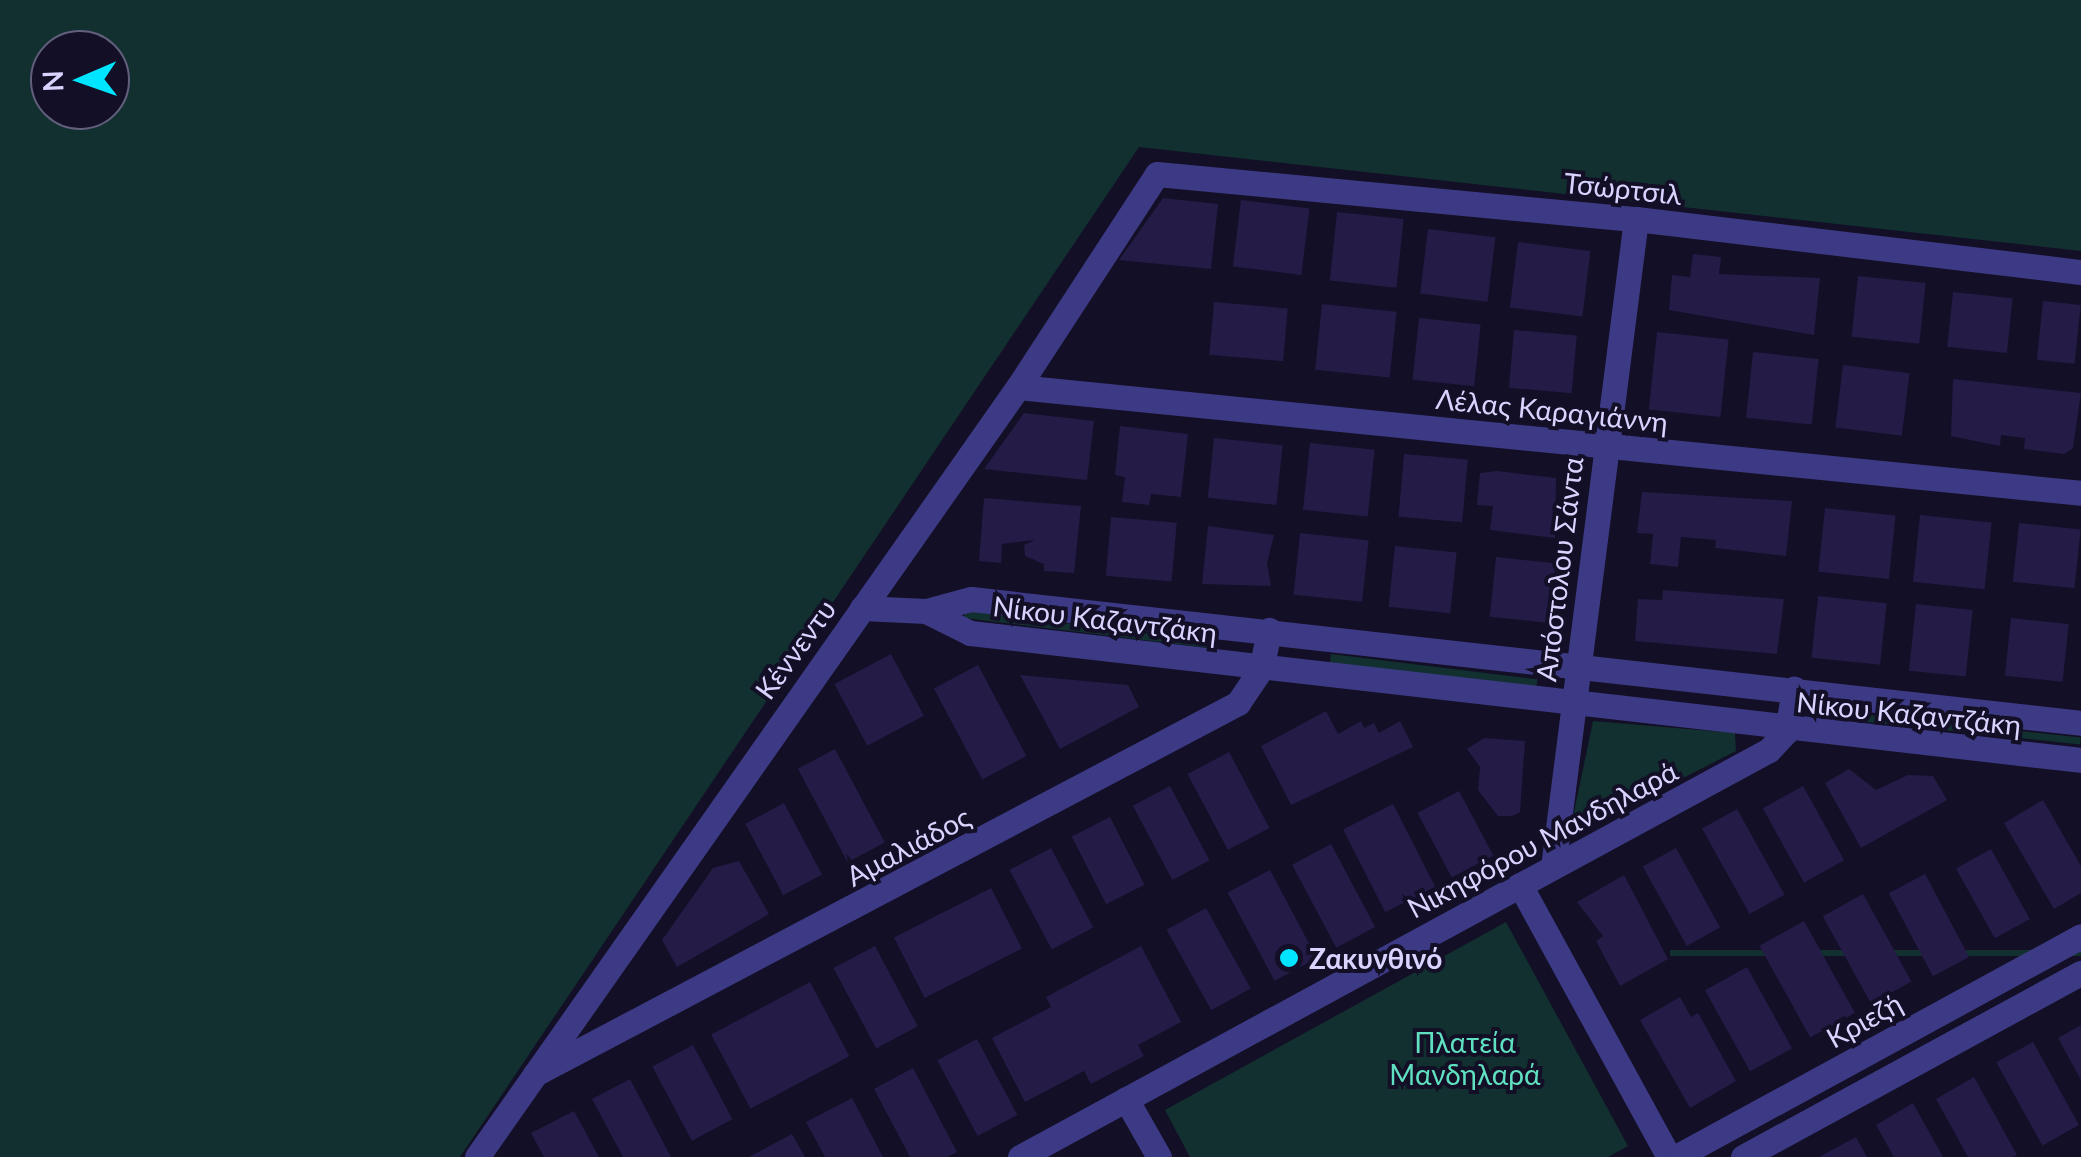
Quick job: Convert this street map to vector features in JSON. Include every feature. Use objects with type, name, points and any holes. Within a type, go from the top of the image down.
[{"type":"street","name":"Τσώρτσιλ","points":[[1157,174],[1636,219],[2081,272]]},
{"type":"street","name":"Κέννεντυ","points":[[477,1157],[1018,387],[1157,174]]},
{"type":"street","name":"Απόστολου Σάντα","points":[[1553,867],[1636,219]]},
{"type":"street","name":"Λέλας Καραγιάννη","points":[[1018,387],[2081,493]]},
{"type":"street","name":"Νίκου Καζαντζάκη","points":[[926,610],[971,599],[2081,723]]},
{"type":"street","points":[[862,608],[926,610]]},
{"type":"street","name":"Νίκου Καζαντζάκη","points":[[926,610],[970,633],[1787,731],[2081,760]]},
{"type":"street","name":"Αμαλιάδος","points":[[534,1075],[1238,703],[1261,669],[1269,630]]},
{"type":"street","points":[[1787,731],[1794,689]]},
{"type":"street","name":"Νικηφόρου Μανδηλαρά","points":[[1020,1157],[1769,750],[1787,731]]},
{"type":"street","points":[[1520,885],[1673,1157]]},
{"type":"street","name":"Κριεζή","points":[[1673,1157],[2081,936]]},
{"type":"street","points":[[1743,1157],[2081,973]]},
{"type":"street","points":[[1126,1099],[1159,1157]]},
{"type":"green space","points":[[0,0],[2081,0],[2081,251],[1139,147],[460,1157],[0,1157]]},
{"type":"green space","points":[[965,611],[1218,642],[1217,649],[964,618]]},
{"type":"green space","points":[[1331,654],[1537,679],[1536,688],[1330,663]]},
{"type":"green space","points":[[1858,714],[2081,737],[2080,744],[1857,721]]},
{"type":"green space","points":[[1593,721],[1735,733],[1736,751],[1589,826],[1573,817]]},
{"type":"green space","name":"Πλατεία Μανδηλαρά","points":[[1506,922],[1628,1146],[1608,1157],[1190,1157],[1165,1110]]},
{"type":"green space","points":[[1670,950],[2081,950],[2081,956],[1670,956]]},
{"type":"building","points":[[1163,198],[1218,204],[1211,269],[1119,260]]},
{"type":"building","points":[[1241,200],[1309,208],[1301,275],[1233,267]]},
{"type":"building","points":[[1337,212],[1404,219],[1396,288],[1330,281]]},
{"type":"building","points":[[1428,229],[1495,237],[1488,302],[1420,294]]},
{"type":"building","points":[[1518,242],[1590,251],[1582,316],[1510,308]]},
{"type":"building","points":[[1693,254],[1721,257],[1719,274],[1820,278],[1814,335],[1669,310],[1672,275],[1690,277]]},
{"type":"building","points":[[1858,276],[1926,283],[1919,344],[1852,337]]},
{"type":"building","points":[[1953,292],[2013,298],[2007,353],[1947,347]]},
{"type":"building","points":[[2043,301],[2081,305],[2075,364],[2037,360]]},
{"type":"building","points":[[1214,302],[1288,308],[1283,361],[1209,355]]},
{"type":"building","points":[[1322,304],[1397,312],[1390,377],[1315,370]]},
{"type":"building","points":[[1419,318],[1481,324],[1474,386],[1413,380]]},
{"type":"building","points":[[1514,330],[1577,335],[1572,393],[1509,388]]},
{"type":"building","points":[[1657,332],[1729,340],[1720,417],[1649,410]]},
{"type":"building","points":[[1753,352],[1819,359],[1812,425],[1746,418]]},
{"type":"building","points":[[1843,365],[1910,373],[1902,436],[1835,428]]},
{"type":"building","points":[[1953,379],[2081,393],[2073,448],[2064,454],[2024,449],[2025,438],[2001,435],[2000,446],[1951,436]]},
{"type":"building","points":[[1024,413],[1094,421],[1087,480],[984,469]]},
{"type":"building","points":[[1120,426],[1188,434],[1181,497],[1151,494],[1149,505],[1122,502],[1125,477],[1115,475]]},
{"type":"building","points":[[1214,438],[1283,445],[1276,505],[1208,498]]},
{"type":"building","points":[[1310,443],[1375,450],[1368,516],[1303,510]]},
{"type":"building","points":[[1404,454],[1468,460],[1462,522],[1399,517]]},
{"type":"building","points":[[1497,471],[1556,478],[1555,538],[1490,530],[1493,506],[1477,505],[1480,473]]},
{"type":"building","points":[[1642,492],[1792,501],[1786,556],[1715,548],[1716,540],[1681,537],[1678,567],[1650,564],[1653,534],[1637,533]]},
{"type":"building","points":[[984,498],[1081,506],[1074,573],[1044,571],[1044,564],[1025,556],[1024,545],[1035,540],[1002,544],[1001,563],[979,561]]},
{"type":"building","points":[[1825,508],[1896,515],[1889,579],[1818,572]]},
{"type":"building","points":[[1920,515],[1992,523],[1985,589],[1913,582]]},
{"type":"building","points":[[1111,517],[1177,523],[1172,582],[1106,576]]},
{"type":"building","points":[[2019,523],[2081,529],[2074,588],[2013,582]]},
{"type":"building","points":[[1208,526],[1274,535],[1267,563],[1271,586],[1202,584]]},
{"type":"building","points":[[1300,533],[1369,540],[1362,602],[1294,595]]},
{"type":"building","points":[[1395,546],[1457,552],[1450,613],[1389,607]]},
{"type":"building","points":[[1496,557],[1556,563],[1549,623],[1490,617]]},
{"type":"building","points":[[1663,590],[1784,599],[1777,654],[1635,641],[1638,599],[1662,600]]},
{"type":"building","points":[[1818,596],[1887,603],[1880,665],[1812,658]]},
{"type":"building","points":[[1916,604],[1973,610],[1966,677],[1909,671]]},
{"type":"building","points":[[2011,618],[2069,624],[2063,682],[2005,676]]},
{"type":"building","points":[[891,654],[924,716],[867,746],[834,684]]},
{"type":"building","points":[[978,665],[1026,756],[982,779],[934,688]]},
{"type":"building","points":[[1020,675],[1128,685],[1139,707],[1060,749]]},
{"type":"building","points":[[1326,711],[1338,734],[1361,721],[1364,728],[1374,723],[1379,733],[1400,721],[1413,747],[1291,805],[1261,746]]},
{"type":"building","points":[[1484,738],[1525,741],[1520,812],[1512,816],[1498,816],[1478,790],[1480,767],[1467,749]]},
{"type":"building","points":[[835,749],[885,843],[848,862],[798,769]]},
{"type":"building","points":[[1229,752],[1269,828],[1228,850],[1188,774]]},
{"type":"building","points":[[1849,769],[1876,790],[1908,775],[1933,776],[1947,800],[1861,848],[1825,783]]},
{"type":"building","points":[[1170,786],[1209,860],[1172,880],[1133,806]]},
{"type":"building","points":[[1803,786],[1844,860],[1804,883],[1763,808]]},
{"type":"building","points":[[1459,791],[1493,855],[1452,878],[1418,813]]},
{"type":"building","points":[[2043,800],[2081,866],[2081,893],[2054,909],[2004,823]]},
{"type":"building","points":[[784,803],[822,875],[783,895],[745,824]]},
{"type":"building","points":[[1393,804],[1435,887],[1385,912],[1343,829]]},
{"type":"building","points":[[1737,809],[1785,895],[1750,914],[1702,828]]},
{"type":"building","points":[[1110,817],[1145,885],[1106,904],[1072,837]]},
{"type":"building","points":[[1331,844],[1375,927],[1336,948],[1292,865]]},
{"type":"building","points":[[1051,848],[1093,927],[1052,950],[1010,870]]},
{"type":"building","points":[[1676,848],[1720,928],[1687,946],[1643,866]]},
{"type":"building","points":[[1991,849],[2030,919],[1995,938],[1956,868]]},
{"type":"building","points":[[739,861],[769,914],[677,967],[662,940],[713,868]]},
{"type":"building","points":[[1270,870],[1317,958],[1275,981],[1228,893]]},
{"type":"building","points":[[1925,874],[1969,957],[1933,976],[1889,893]]},
{"type":"building","points":[[1624,875],[1668,959],[1620,986],[1596,941],[1603,936],[1577,902]]},
{"type":"building","points":[[991,888],[1022,949],[925,998],[894,937]]},
{"type":"building","points":[[1863,894],[1911,981],[1871,1004],[1823,916]]},
{"type":"building","points":[[1206,908],[1251,988],[1211,1010],[1167,930]]},
{"type":"building","points":[[1804,921],[1855,1013],[1810,1038],[1759,946]]},
{"type":"building","points":[[875,946],[918,1026],[876,1048],[834,968]]},
{"type":"building","points":[[1141,946],[1181,1022],[1138,1045],[1144,1056],[1091,1084],[1084,1071],[1025,1102],[992,1038],[1051,1007],[1046,997]]},
{"type":"building","points":[[1747,967],[1792,1048],[1750,1072],[1705,990]]},
{"type":"building","points":[[810,982],[849,1056],[751,1109],[711,1035]]},
{"type":"building","points":[[1680,997],[1691,1017],[1698,1013],[1736,1081],[1690,1108],[1640,1020]]},
{"type":"building","points":[[2081,1025],[2081,1080],[2058,1038]]},
{"type":"building","points":[[977,1039],[1017,1115],[978,1136],[937,1060]]},
{"type":"building","points":[[2033,1042],[2079,1125],[2042,1145],[1996,1062]]},
{"type":"building","points":[[693,1045],[732,1119],[692,1141],[652,1067]]},
{"type":"building","points":[[913,1068],[957,1152],[947,1157],[910,1157],[874,1089]]},
{"type":"building","points":[[1974,1077],[2017,1155],[1968,1157],[1936,1099]]},
{"type":"building","points":[[630,1079],[671,1157],[623,1157],[592,1099]]},
{"type":"building","points":[[852,1098],[883,1157],[825,1157],[806,1122]]},
{"type":"building","points":[[1913,1103],[1943,1157],[1894,1157],[1876,1125]]},
{"type":"building","points":[[574,1111],[599,1157],[544,1157],[531,1133]]},
{"type":"building","points":[[792,1134],[805,1157],[749,1157]]},
{"type":"building","points":[[1856,1137],[1867,1157],[1819,1157]]},
{"type":"place","name":"Ζακυνθινό","points":[[1289,958]]}]
